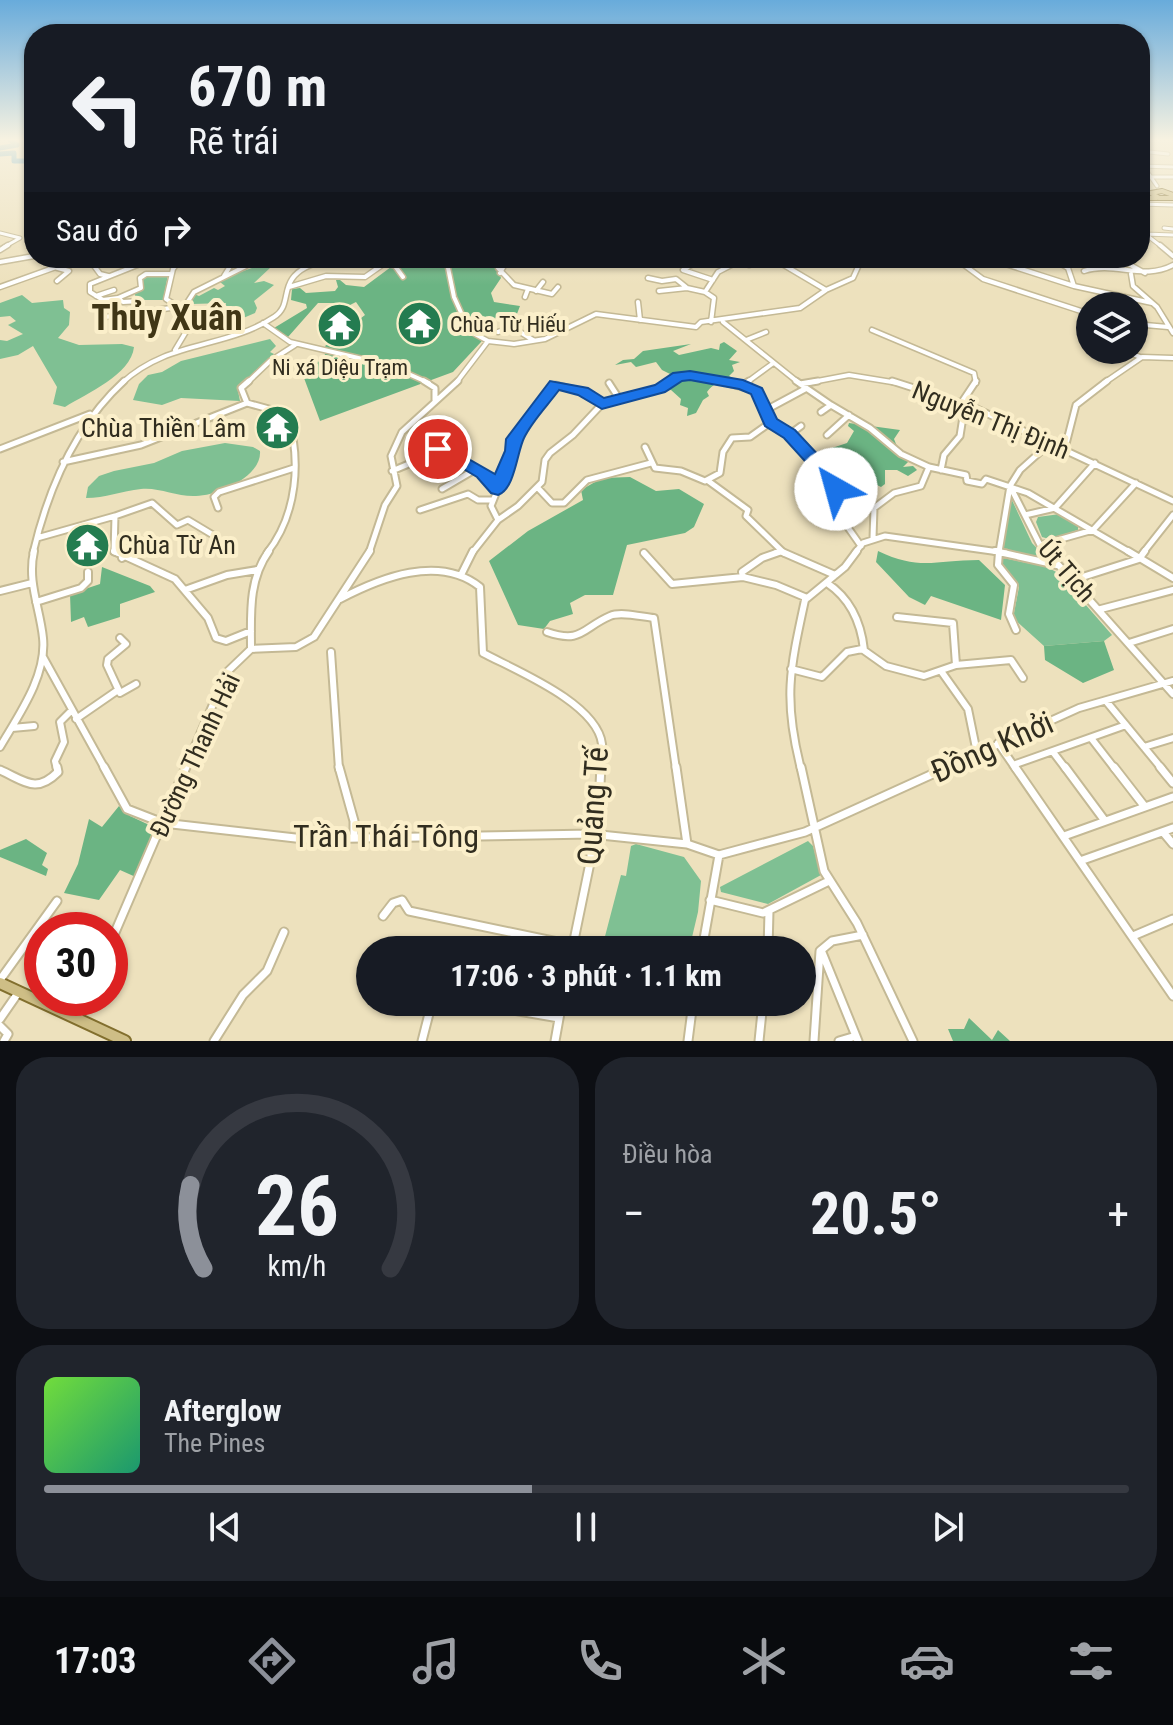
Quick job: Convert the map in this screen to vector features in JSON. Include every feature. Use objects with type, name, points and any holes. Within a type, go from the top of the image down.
[{"type":"main road","points":[[1153,189],[1159,198]]},
{"type":"main road","points":[[1150,190],[1165,191],[1173,200]]},
{"type":"main road","points":[[1150,198],[1173,200]]},
{"type":"main road","points":[[0,981],[76,1021],[125,1041]]},
{"type":"street","points":[[1150,203],[1173,200]]},
{"type":"street","points":[[0,233],[20,238],[0,252],[8,260]]},
{"type":"street","points":[[1150,233],[1173,235]]},
{"type":"street","points":[[1150,238],[1173,256]]},
{"type":"street","points":[[0,262],[24,258]]},
{"type":"street","points":[[1084,271],[1108,268],[1131,274],[1160,273],[1173,265]]},
{"type":"street","points":[[0,287],[50,268]]},
{"type":"street","points":[[57,268],[69,271],[57,281]]},
{"type":"street","points":[[95,268],[109,276]]},
{"type":"street","points":[[105,301],[90,292],[90,284],[129,268]]},
{"type":"street","points":[[174,351],[193,320],[182,308],[166,299],[175,268]]},
{"type":"street","points":[[224,277],[229,268]]},
{"type":"street","points":[[171,274],[145,274],[139,281],[141,288],[99,304],[105,317],[182,308],[190,302],[194,292],[242,268]]},
{"type":"street","points":[[0,747],[43,657],[31,572],[37,538],[63,462],[91,414],[110,391],[148,362],[263,323],[282,312],[287,305],[288,287],[307,268]]},
{"type":"street","points":[[288,287],[304,287],[332,276],[362,279],[375,268]]},
{"type":"street","points":[[396,268],[403,277]]},
{"type":"street","points":[[448,268],[454,297],[475,334],[488,341],[505,344],[553,336],[596,314],[696,327],[701,322],[800,308],[826,290],[853,278],[858,268]]},
{"type":"street","points":[[498,268],[508,284],[552,294],[558,287]]},
{"type":"street","points":[[686,268],[683,270],[713,280]]},
{"type":"street","points":[[705,292],[724,268]]},
{"type":"street","points":[[790,268],[826,290]]},
{"type":"street","points":[[968,268],[983,279],[1076,309]]},
{"type":"street","points":[[1018,268],[1074,286],[1152,303]]},
{"type":"street","points":[[1068,268],[1074,286]]},
{"type":"street","points":[[1135,268],[1145,274]]},
{"type":"street","points":[[1131,274],[1136,290],[1152,303],[1172,329]]},
{"type":"street","points":[[648,278],[662,281],[676,279],[687,288]]},
{"type":"street","points":[[536,291],[543,282]]},
{"type":"street","points":[[659,291],[687,288],[705,292],[714,298],[711,322]]},
{"type":"street","points":[[525,297],[528,289]]},
{"type":"street","points":[[95,297],[114,290]]},
{"type":"street","points":[[118,298],[123,302],[140,301],[138,311]]},
{"type":"street","points":[[638,302],[640,320]]},
{"type":"street","points":[[131,322],[149,310]]},
{"type":"street","points":[[722,321],[772,364],[874,430],[899,453],[929,467],[966,475],[967,481],[982,484],[986,479],[1010,486],[1055,508],[1173,578]]},
{"type":"street","points":[[263,323],[296,344],[388,365],[432,384],[435,400]]},
{"type":"street","points":[[1148,326],[1172,329]]},
{"type":"street","points":[[498,332],[512,327],[534,341]]},
{"type":"street","points":[[872,330],[974,373],[976,382],[964,403],[960,436],[943,457],[941,470]]},
{"type":"street","points":[[746,340],[766,332]]},
{"type":"street","name":"Đường Thanh Hải","points":[[124,912],[227,672],[251,649],[290,648],[305,644],[314,637],[368,557],[385,505],[397,486],[391,456],[402,432],[470,368],[488,341]]},
{"type":"street","points":[[247,403],[241,388],[270,361],[296,344]]},
{"type":"street","points":[[1148,357],[1173,359]]},
{"type":"street","points":[[743,385],[772,364]]},
{"type":"street","points":[[1065,448],[1076,405],[1131,364]]},
{"type":"street","name":"Nguyễn Thị Định","points":[[800,384],[844,375],[868,375],[964,403],[1173,501]]},
{"type":"street","points":[[339,599],[396,574],[461,575],[473,551],[498,520],[542,482],[545,460],[550,453],[573,435],[602,404],[618,397],[660,389],[683,376],[743,385],[758,393],[771,422],[790,434],[834,482],[835,509],[861,546]]},
{"type":"street","points":[[609,383],[618,397]]},
{"type":"street","points":[[498,520],[491,506],[513,451],[514,439],[556,385],[583,392],[602,404]]},
{"type":"street","points":[[766,410],[806,388]]},
{"type":"street","points":[[63,462],[141,445],[247,403],[287,414],[294,468],[290,512],[281,535],[257,570],[251,649]]},
{"type":"street","points":[[821,412],[831,405]]},
{"type":"street","points":[[0,449],[91,414]]},
{"type":"street","points":[[827,435],[849,415]]},
{"type":"street","points":[[707,480],[720,473],[723,452],[732,438],[750,437],[771,422]]},
{"type":"street","points":[[790,434],[801,426]]},
{"type":"street","points":[[392,471],[463,439]]},
{"type":"street","points":[[1016,630],[1009,614],[1014,585],[998,565],[1010,486],[1020,470],[1049,444]]},
{"type":"street","points":[[645,447],[655,468],[681,471],[707,480],[748,510],[746,516],[780,552],[835,575]]},
{"type":"street","points":[[442,450],[476,469],[498,488]]},
{"type":"street","points":[[537,487],[552,503],[564,503],[587,480],[651,463]]},
{"type":"street","points":[[1025,515],[1055,508],[1095,463]]},
{"type":"street","points":[[873,538],[874,508],[894,493],[921,486],[929,467]]},
{"type":"street","points":[[218,508],[214,497],[219,492],[294,468]]},
{"type":"street","points":[[442,489],[476,469]]},
{"type":"street","points":[[1040,545],[1093,530],[1136,483]]},
{"type":"street","name":"Út Tịch","points":[[1010,486],[1040,545],[1173,694]]},
{"type":"street","points":[[420,510],[468,494],[478,500],[493,500]]},
{"type":"street","points":[[37,538],[154,503],[177,525],[188,520],[213,535]]},
{"type":"street","points":[[1073,580],[1139,559],[1173,515]]},
{"type":"street","points":[[115,516],[114,552],[122,558],[160,571],[185,590],[221,642],[251,631]]},
{"type":"street","points":[[913,1041],[863,935],[829,881],[791,731],[788,693],[801,611],[808,598],[873,538],[905,537],[1057,565]]},
{"type":"street","points":[[122,558],[145,541]]},
{"type":"street","points":[[743,577],[742,572],[747,566],[780,552]]},
{"type":"street","points":[[644,553],[655,561],[672,584],[743,577],[776,585],[808,598]]},
{"type":"street","points":[[185,590],[227,575],[257,570]]},
{"type":"street","points":[[36,602],[81,588],[88,581],[88,572]]},
{"type":"street","name":"Quảng Tế","points":[[461,575],[480,587],[483,653],[567,701],[590,720],[602,742],[599,802],[591,834],[586,890],[575,936]]},
{"type":"street","points":[[0,591],[32,583]]},
{"type":"street","points":[[827,583],[836,588],[854,611],[864,650]]},
{"type":"street","points":[[1100,609],[1173,590]]},
{"type":"street","points":[[547,632],[565,638],[578,636],[613,614],[654,618],[687,844]]},
{"type":"street","points":[[897,617],[953,623],[958,634],[953,654],[956,665]]},
{"type":"street","points":[[1129,643],[1173,629]]},
{"type":"street","points":[[120,638],[126,644],[106,663],[121,693],[136,684]]},
{"type":"street","points":[[791,669],[822,677],[847,652],[864,650],[897,670],[924,676],[956,665],[1011,660],[1023,678]]},
{"type":"street","points":[[331,652],[335,730],[345,798],[355,820],[354,838]]},
{"type":"street","name":"Trần Thái Tông","points":[[43,657],[127,809],[163,823],[304,839],[591,834],[687,844],[719,855]]},
{"type":"street","points":[[941,671],[968,709],[977,753]]},
{"type":"street","name":"Đồng Khởi","points":[[816,826],[1079,708],[1173,681]]},
{"type":"street","points":[[76,719],[118,690]]},
{"type":"street","points":[[1106,701],[1173,783]]},
{"type":"street","points":[[0,770],[38,786],[52,780],[58,772],[55,761],[64,742],[60,722],[72,710]]},
{"type":"street","points":[[1013,765],[1126,725]]},
{"type":"street","points":[[11,728],[34,726]]},
{"type":"street","points":[[1091,738],[1145,807]]},
{"type":"street","points":[[1144,747],[1173,738]]},
{"type":"street","points":[[998,743],[1173,996]]},
{"type":"street","points":[[1052,751],[1105,821]]},
{"type":"street","points":[[1064,836],[1173,797]]},
{"type":"street","points":[[704,936],[719,855],[816,826]]},
{"type":"street","points":[[1080,861],[1173,828]]},
{"type":"street","points":[[1163,832],[1173,844]]},
{"type":"street","points":[[710,900],[759,913],[829,881]]},
{"type":"street","points":[[383,916],[393,903],[402,900],[409,911],[519,936]]},
{"type":"street","points":[[0,981],[57,901]]},
{"type":"street","points":[[768,936],[769,911]]},
{"type":"street","points":[[1133,936],[1173,919]]},
{"type":"street","points":[[214,1041],[243,995],[267,971],[284,932]]},
{"type":"street","points":[[814,1041],[821,950],[832,941],[863,935]]},
{"type":"street","points":[[821,950],[857,1038],[839,1041]]},
{"type":"street","points":[[0,1019],[19,992]]},
{"type":"street","points":[[76,1021],[78,1016]]},
{"type":"street","points":[[422,1041],[428,1016]]},
{"type":"street","points":[[547,1016],[559,1018],[555,1041]]},
{"type":"street","points":[[688,1041],[692,1016]]},
{"type":"street","points":[[759,1041],[762,1016]]},
{"type":"street","points":[[0,1026],[8,1034],[4,1041]]},
{"type":"green space","points":[[252,268],[270,268],[254,283],[264,281],[274,285],[254,301],[257,308],[255,313],[241,319],[240,324],[223,329],[220,326],[227,312],[213,313],[216,307],[225,307],[226,303],[192,304],[194,294],[199,296],[225,286],[220,282]]},
{"type":"green space","points":[[390,268],[497,268],[501,278],[491,293],[494,302],[520,306],[515,319],[496,317],[481,342],[453,372],[320,421],[304,378],[328,351],[325,346],[365,315],[356,302],[340,310],[334,323],[320,337],[317,322],[335,303],[318,303],[288,337],[274,328],[307,308],[306,304],[291,300],[292,289],[300,288],[306,293],[335,291],[338,287],[336,280],[346,285],[364,287]]},
{"type":"green space","points":[[145,275],[168,275],[163,300],[135,297],[135,291],[143,288],[141,281]]},
{"type":"green space","points":[[22,295],[32,303],[63,300],[64,308],[70,312],[69,325],[58,338],[79,345],[122,344],[134,347],[131,357],[117,375],[96,389],[65,407],[53,404],[57,387],[33,346],[18,355],[0,359],[0,340],[7,341],[23,334],[8,325],[16,321],[10,316],[0,317],[0,303]]},
{"type":"green space","points":[[270,339],[276,346],[270,352],[274,354],[238,391],[240,401],[181,398],[162,405],[133,400],[139,384],[148,375],[162,372],[181,361]]},
{"type":"green space","points":[[724,342],[737,351],[729,360],[740,362],[732,365],[734,371],[729,376],[742,383],[722,382],[714,385],[696,413],[687,416],[688,408],[680,405],[681,399],[671,390],[663,391],[663,387],[676,377],[662,370],[656,362],[636,367],[631,362],[615,365],[634,359],[643,351],[691,344],[673,351],[679,355],[711,348],[719,350]]},
{"type":"green space","points":[[849,423],[900,430],[894,439],[898,449],[925,467],[909,461],[903,467],[913,466],[917,470],[908,476],[897,470],[885,470],[885,484],[881,487],[867,480],[851,496],[855,501],[854,508],[863,511],[861,513],[850,511],[842,501],[837,504],[832,501],[846,490],[846,481],[842,477],[807,473],[806,468],[820,467],[808,456],[847,443],[854,431],[848,426]]},
{"type":"green space","points":[[225,443],[260,451],[254,469],[226,489],[196,496],[148,489],[86,498],[88,487],[99,476],[154,463],[182,451]]},
{"type":"green space","points":[[630,477],[656,491],[679,489],[704,504],[694,527],[685,533],[627,545],[613,595],[585,595],[570,603],[573,614],[550,621],[544,629],[518,625],[489,561],[528,531],[583,500],[581,490],[602,478]]},
{"type":"green space","points":[[1011,498],[1032,543],[1047,559],[1044,562],[1007,553],[1002,548]]},
{"type":"green space","points":[[1060,514],[1078,525],[1078,530],[1049,539],[1042,537],[1036,522],[1038,517]]},
{"type":"green space","points":[[878,551],[917,563],[979,560],[1005,585],[1001,620],[931,596],[925,605],[909,597],[876,562]]},
{"type":"green space","points":[[1003,558],[1047,567],[1058,573],[1112,635],[1104,641],[1044,646],[1013,618],[1019,587],[1002,566]]},
{"type":"green space","points":[[102,567],[150,586],[155,592],[120,604],[120,617],[88,627],[84,617],[71,622],[70,594],[100,584]]},
{"type":"green space","points":[[1104,641],[1114,670],[1083,683],[1045,660],[1044,646]]},
{"type":"green space","points":[[119,806],[130,816],[160,830],[138,878],[120,870],[99,900],[64,893],[78,864],[89,819],[102,827]]},
{"type":"green space","points":[[26,839],[47,853],[42,865],[48,869],[46,876],[0,857],[0,850]]},
{"type":"green space","points":[[808,841],[813,846],[821,875],[768,904],[721,892],[720,887]]},
{"type":"green space","points":[[636,844],[684,857],[701,881],[692,936],[605,936],[621,875],[626,876],[631,846]]},
{"type":"green space","points":[[969,1018],[992,1040],[998,1030],[1010,1041],[953,1041],[948,1029],[964,1029]]},
{"type":"place","name":"Chùa Từ Hiếu","points":[[419,324]]},
{"type":"place","name":"Ni xá Diệu Trạm","points":[[340,326]]},
{"type":"place","name":"Chùa Thiền Lâm","points":[[277,428]]},
{"type":"place","name":"Chùa Từ An","points":[[87,545]]},
{"type":"district","name":"Thủy Xuân","points":[[167,318]]},
{"type":"route","points":[[438,449],[483,473],[498,488],[515,446],[514,439],[530,414],[557,384],[568,390],[583,392],[602,404],[660,389],[673,379],[690,375],[743,385],[757,391],[771,422],[790,434],[832,480],[836,489]]}]
